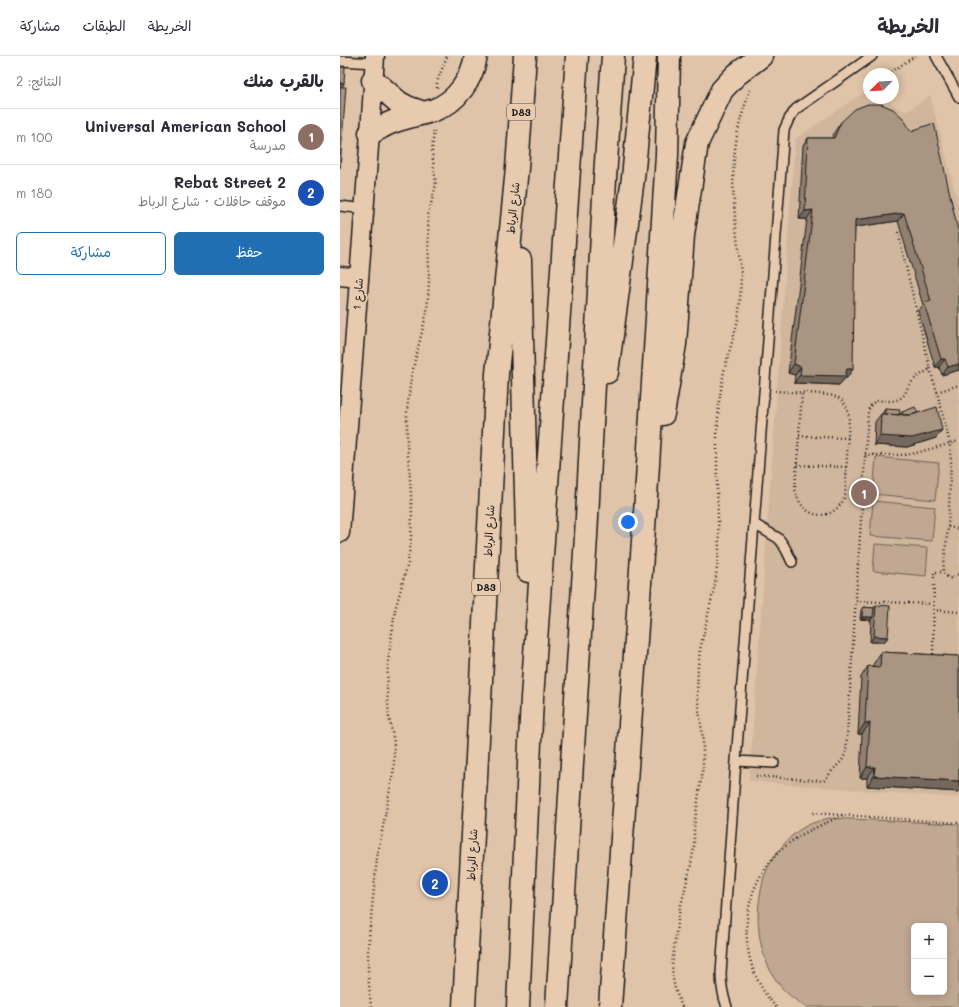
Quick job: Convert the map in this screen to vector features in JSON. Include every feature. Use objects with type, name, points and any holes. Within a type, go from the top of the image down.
[{"type":"highway","points":[[370,133],[390,123],[430,111],[446,103],[466,84],[472,71],[476,56]]},
{"type":"highway","name":"شارع الرباط","points":[[464,1007],[497,374],[517,168],[525,56]]},
{"type":"highway","points":[[518,1007],[532,698],[577,56]]},
{"type":"highway","points":[[558,1007],[586,536],[604,186],[613,56]]},
{"type":"highway","points":[[586,536],[633,178],[645,56]]},
{"type":"highway","points":[[610,1007],[645,513],[667,155],[669,56]]},
{"type":"highway","points":[[645,513],[673,356],[683,235],[697,143],[722,90],[736,75],[761,56]]},
{"type":"highway","points":[[374,66],[398,102],[407,107],[430,111]]},
{"type":"highway","points":[[517,168],[532,698]]},
{"type":"street","name":"شارع 1","points":[[340,533],[365,209],[374,66]]},
{"type":"street","points":[[340,276],[359,278]]},
{"type":"lane","points":[[727,1007],[721,986],[721,973],[784,130],[796,109],[872,56]]},
{"type":"lane","points":[[936,56],[959,97]]},
{"type":"lane","points":[[340,61],[374,66]]},
{"type":"lane","points":[[340,206],[365,209]]},
{"type":"lane","points":[[754,524],[781,540],[792,562]]},
{"type":"lane","points":[[736,761],[774,763]]},
{"type":"path","points":[[372,1007],[368,973],[370,923],[377,858],[394,768],[394,742],[389,717],[387,691],[388,663],[395,610],[408,563],[411,538],[412,506],[407,445],[407,411],[411,377],[427,311],[429,281],[428,215],[436,185],[432,152],[430,111],[437,82],[447,56]]},
{"type":"path","points":[[897,68],[915,56]]},
{"type":"path","points":[[682,1007],[675,989],[672,965],[680,909],[694,846],[694,827],[703,767],[703,739],[698,695],[698,666],[700,650],[712,598],[718,559],[717,433],[721,389],[724,371],[738,320],[741,288],[733,182],[733,162],[740,122],[751,86]]},
{"type":"path","points":[[898,232],[930,368],[950,444],[951,462],[948,527],[943,572],[950,578],[959,574]]},
{"type":"path","points":[[735,774],[823,781],[826,780],[830,772],[842,761],[846,752],[868,412],[871,404],[878,401],[893,401],[904,396],[913,380],[930,368]]},
{"type":"path","points":[[937,392],[959,385]]},
{"type":"path","points":[[764,390],[833,395],[840,398],[845,404],[849,417],[845,496],[838,508],[827,514],[820,515],[808,512],[796,496],[795,490],[802,393]]},
{"type":"path","points":[[799,436],[848,438]]},
{"type":"path","points":[[865,455],[912,454],[959,441]]},
{"type":"path","points":[[797,465],[846,466]]},
{"type":"path","points":[[948,527],[959,528]]},
{"type":"path","points":[[933,659],[934,572],[943,572]]},
{"type":"path","points":[[856,601],[934,604]]},
{"type":"path","points":[[933,610],[959,612]]},
{"type":"path","points":[[813,813],[959,823]]},
{"type":"path","points":[[776,1007],[762,989],[750,961],[746,931],[750,901],[762,874],[781,850],[805,832],[843,815]]},
{"type":"shaded area","points":[[863,93],[863,104],[892,104],[906,112],[930,95],[959,206],[959,798],[749,781],[795,139]]},
{"type":"shaded area","points":[[876,457],[939,463],[935,500],[873,494]]},
{"type":"shaded area","points":[[873,501],[935,507],[932,541],[870,536]]},
{"type":"shaded area","points":[[875,544],[928,548],[926,576],[873,571]]},
{"type":"shaded area","points":[[829,818],[959,824],[959,1007],[805,1007],[787,993],[778,983],[766,961],[762,948],[758,923],[758,911],[764,877],[773,858],[789,839],[805,826]]},
{"type":"building","points":[[340,67],[345,67],[344,84],[340,83]]},
{"type":"building","points":[[340,87],[346,87],[340,168]]},
{"type":"building","points":[[868,104],[881,104],[893,109],[903,118],[911,131],[934,123],[959,235],[959,364],[948,367],[945,359],[941,359],[924,303],[931,301],[904,213],[855,220],[853,369],[847,369],[845,376],[800,375],[801,367],[794,364],[813,210],[805,211],[808,138],[834,138],[841,122],[855,109]]},
{"type":"building","points":[[915,407],[918,413],[903,415],[902,412]]},
{"type":"building","points":[[937,407],[942,430],[912,438],[880,436],[881,414],[911,415]]},
{"type":"building","points":[[885,409],[900,410],[899,415],[885,414]]},
{"type":"building","points":[[876,605],[890,606],[888,637],[874,636]]},
{"type":"building","points":[[863,607],[874,608],[873,617],[862,617]]},
{"type":"building","points":[[881,652],[959,656],[959,781],[874,776],[875,767],[867,767],[870,723],[865,723],[868,666],[880,667]]},
{"type":"place","name":"Universal American School","points":[[864,493]]},
{"type":"place","name":"Rebat Street 2","points":[[435,883]]}]
